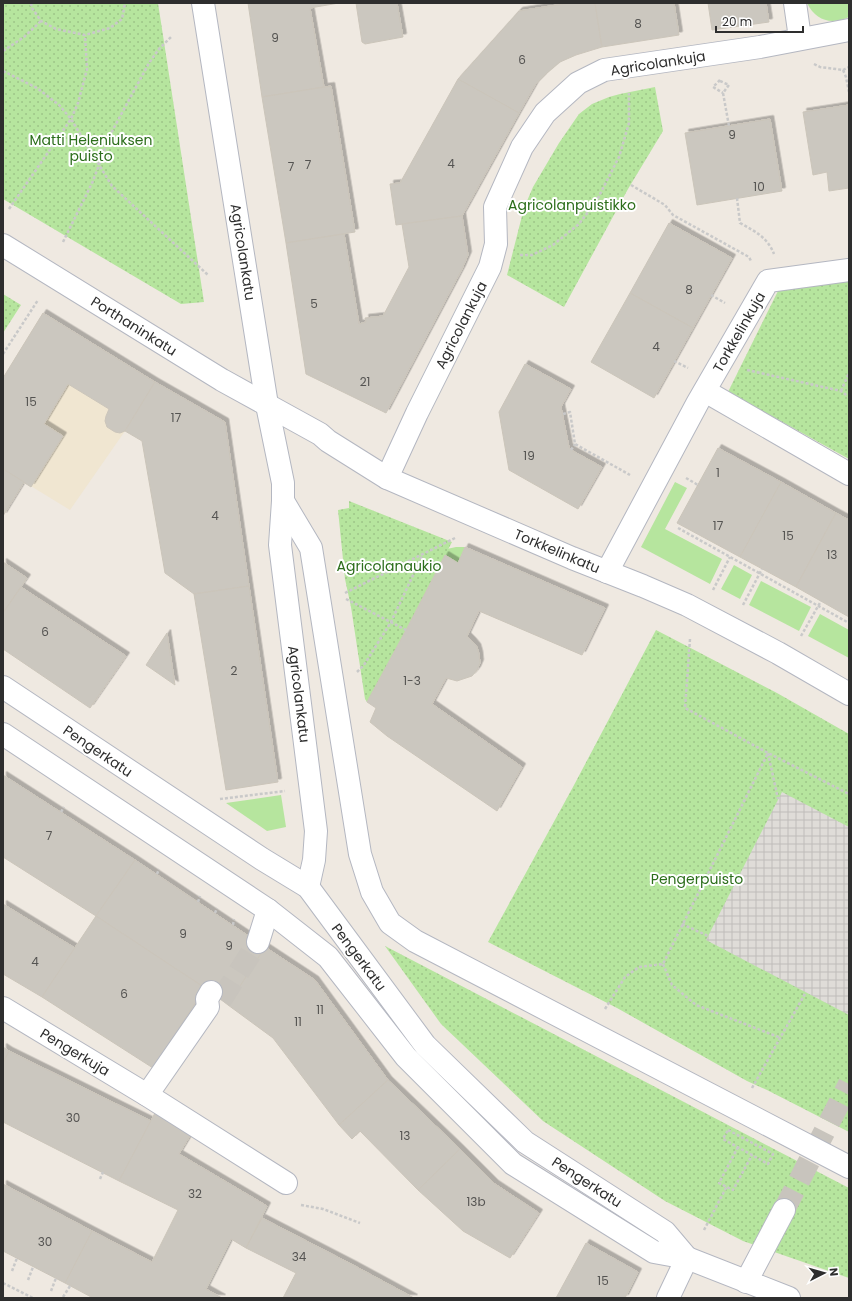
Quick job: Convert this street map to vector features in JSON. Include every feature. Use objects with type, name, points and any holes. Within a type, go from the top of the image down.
[{"type":"street","name":"Agricolankatu","points":[[204,3],[266,405],[282,483],[283,501],[280,545],[316,831],[314,860],[308,887]]},
{"type":"street","points":[[795,3],[800,38]]},
{"type":"street","name":"Agricolankuja","points":[[387,478],[417,413],[490,267],[496,244],[495,207],[522,147],[545,113],[578,83],[604,70],[760,47],[800,38],[849,30]]},
{"type":"street","name":"Porthaninkatu","points":[[3,245],[222,380],[266,405]]},
{"type":"street","name":"Torkkelinkuja","points":[[607,572],[705,390],[768,281],[849,270]]},
{"type":"street","points":[[705,390],[849,474]]},
{"type":"street","name":"Torkkelinkatu","points":[[266,405],[320,434],[328,441],[387,478],[572,558],[686,605],[778,653],[849,694]]},
{"type":"street","name":"Agricolankatu","points":[[283,501],[311,548],[360,854],[372,892],[390,923],[415,941],[849,1167]]},
{"type":"street","name":"Pengerkatu","points":[[3,687],[262,859],[308,887],[425,1045],[525,1142],[665,1232],[687,1258]]},
{"type":"street","name":"Pengerkatu","points":[[3,734],[268,910],[328,958],[406,1057],[513,1164],[654,1252],[687,1258],[789,1298]]},
{"type":"street","points":[[253,939],[268,910]]},
{"type":"street","points":[[147,1095],[214,1000]]},
{"type":"street","name":"Pengerkuja","points":[[3,1008],[147,1095],[286,1183]]},
{"type":"street","points":[[746,1282],[784,1210]]},
{"type":"street","points":[[668,1298],[687,1258]]},
{"type":"path","points":[[31,3],[32,8],[41,21],[56,29],[85,35],[110,28],[122,19],[125,3]]},
{"type":"path","points":[[3,51],[24,37],[41,21]]},
{"type":"path","points":[[9,209],[72,119],[87,69],[85,35]]},
{"type":"path","points":[[63,242],[93,181],[110,135],[149,64],[159,49],[171,37]]},
{"type":"path","points":[[810,62],[820,67],[843,70],[849,67]]},
{"type":"path","points":[[494,254],[532,255],[553,245],[579,224],[597,200],[619,157],[629,123],[629,95],[625,67]]},
{"type":"path","points":[[843,70],[849,92]]},
{"type":"path","points":[[3,71],[37,88],[59,105],[72,119],[112,186],[208,275]]},
{"type":"path","points":[[719,74],[720,80]]},
{"type":"path","points":[[720,80],[713,87],[723,93]]},
{"type":"path","points":[[720,80],[729,85],[723,93],[729,126]]},
{"type":"path","points":[[631,186],[665,205],[673,215],[749,257],[752,262]]},
{"type":"path","points":[[737,198],[740,223],[758,234],[770,244],[776,258]]},
{"type":"path","points":[[3,354],[38,300]]},
{"type":"path","points":[[674,360],[690,368]]},
{"type":"path","points":[[721,362],[738,368],[841,391],[849,397]]},
{"type":"path","points":[[841,391],[849,374]]},
{"type":"path","points":[[563,414],[570,412],[575,444],[571,450]]},
{"type":"path","points":[[575,444],[634,477]]},
{"type":"path","points":[[678,528],[849,623]]},
{"type":"path","points":[[343,594],[455,538]]},
{"type":"path","points":[[355,674],[364,665],[391,622],[423,554]]},
{"type":"path","points":[[712,592],[730,557]]},
{"type":"path","points":[[742,608],[762,569]]},
{"type":"path","points":[[344,598],[406,630]]},
{"type":"path","points":[[800,638],[821,601]]},
{"type":"path","points":[[690,639],[685,708],[768,753],[849,794]]},
{"type":"path","points":[[768,753],[778,799]]},
{"type":"path","points":[[768,753],[663,964],[672,985],[696,1005],[781,1038]]},
{"type":"path","points":[[218,799],[287,790]]},
{"type":"path","points":[[61,812],[65,804]]},
{"type":"path","points":[[682,924],[708,936]]},
{"type":"path","points":[[605,1009],[625,977],[639,967],[663,964]]},
{"type":"path","points":[[751,1090],[806,992]]},
{"type":"path","points":[[731,1132],[728,1130],[723,1139],[768,1164],[773,1154],[768,1152]]},
{"type":"path","points":[[738,1148],[719,1183],[733,1190],[752,1155]]},
{"type":"path","points":[[100,1179],[103,1172]]},
{"type":"path","points":[[704,1230],[727,1186]]},
{"type":"path","points":[[297,1204],[323,1209],[360,1223]]},
{"type":"path","points":[[12,1271],[17,1258]]},
{"type":"path","points":[[28,1280],[34,1267]]},
{"type":"path","points":[[51,1291],[56,1278]]},
{"type":"path","points":[[3,1283],[32,1298]]},
{"type":"path","points":[[63,1297],[70,1286]]},
{"type":"shaded area","points":[[43,313],[155,382],[125,431],[70,510],[3,469],[3,378]]},
{"type":"shaded area","points":[[782,792],[849,827],[849,1015],[706,940]]},
{"type":"green space","name":"Matti Heleniuksen puisto","points":[[3,3],[158,3],[204,302],[181,304],[3,199]]},
{"type":"green space","points":[[807,3],[849,3],[849,17],[836,21],[825,20],[815,14]]},
{"type":"green space","name":"Agricolanpuistikko","points":[[655,87],[663,131],[628,189],[564,307],[507,275],[524,208],[533,187],[559,143],[579,114],[592,104],[609,97]]},
{"type":"green space","points":[[849,281],[849,459],[728,392],[778,291]]},
{"type":"green space","points":[[3,294],[21,305],[3,333]]},
{"type":"green space","points":[[675,482],[687,488],[665,529],[722,559],[710,584],[641,547]]},
{"type":"green space","name":"Agricolanaukio","points":[[349,501],[452,542],[367,702],[365,699],[351,607],[345,579],[338,510],[349,508]]},
{"type":"green space","points":[[465,547],[458,563],[445,555],[424,560],[447,549]]},
{"type":"green space","points":[[734,565],[752,575],[740,599],[721,589]]},
{"type":"green space","points":[[761,581],[811,607],[799,631],[749,605]]},
{"type":"green space","points":[[820,614],[849,630],[849,658],[808,636]]},
{"type":"green space","name":"Pengerpuisto","points":[[656,630],[777,693],[849,734],[849,1132],[747,1081],[617,1008],[488,942],[573,787]]},
{"type":"green space","points":[[281,795],[286,827],[267,831],[226,803]]},
{"type":"green space","points":[[385,946],[849,1188],[849,1278],[743,1241],[665,1201],[543,1121],[441,1024]]},
{"type":"building","points":[[248,3],[339,3],[310,8],[324,87],[262,97]]},
{"type":"building","points":[[356,3],[397,3],[403,37],[365,44],[362,42]]},
{"type":"building","points":[[569,3],[595,3],[602,47],[576,55],[560,62],[535,85],[519,113],[458,79],[519,11]]},
{"type":"building","points":[[595,3],[674,3],[679,35],[602,47]]},
{"type":"building","points":[[708,3],[766,3],[769,22],[712,30]]},
{"type":"building","points":[[458,79],[519,113],[462,216],[396,225],[390,184],[400,183]]},
{"type":"building","points":[[331,86],[355,232],[286,243],[262,97]]},
{"type":"building","points":[[849,105],[849,188],[829,191],[827,172],[813,175],[803,112]]},
{"type":"building","points":[[770,119],[782,191],[697,205],[685,133]]},
{"type":"building","points":[[462,216],[468,255],[386,413],[306,374],[286,243],[344,234],[359,324],[366,322],[365,318],[383,316],[409,267],[402,224]]},
{"type":"building","points":[[669,223],[732,258],[693,328],[630,293]]},
{"type":"building","points":[[630,293],[693,328],[654,398],[591,362]]},
{"type":"building","points":[[43,313],[155,382],[125,431],[120,433],[107,427],[105,421],[109,409],[68,384],[44,424],[63,436],[31,487],[3,469],[3,378]]},
{"type":"building","points":[[525,364],[571,389],[561,407],[569,447],[571,450],[602,467],[578,509],[509,470],[499,412]]},
{"type":"building","points":[[155,382],[225,422],[249,586],[194,594],[165,573],[142,441],[125,431]]},
{"type":"building","points":[[718,448],[781,482],[740,557],[677,523]]},
{"type":"building","points":[[3,469],[24,482],[3,516]]},
{"type":"building","points":[[781,482],[836,513],[796,587],[740,557]]},
{"type":"building","points":[[836,513],[849,520],[849,617],[796,587]]},
{"type":"building","points":[[465,547],[605,608],[582,655],[479,611],[467,636],[477,647],[480,663],[477,670],[472,676],[457,681],[446,678],[432,704],[522,767],[497,811],[387,736],[370,722],[376,708],[367,702],[445,555],[458,563]]},
{"type":"building","points":[[3,562],[27,578],[3,613]]},
{"type":"building","points":[[249,586],[278,782],[226,790],[194,594]]},
{"type":"building","points":[[21,587],[126,656],[90,708],[3,649],[3,613]]},
{"type":"building","points":[[167,633],[175,685],[146,665]]},
{"type":"building","points":[[3,775],[135,860],[96,916],[3,857]]},
{"type":"building","points":[[135,860],[265,947],[228,1005],[211,992],[96,916]]},
{"type":"building","points":[[3,904],[75,948],[42,997],[3,974]]},
{"type":"building","points":[[96,916],[205,988],[153,1068],[42,997]]},
{"type":"building","points":[[265,947],[315,980],[388,1080],[339,1125],[273,1038],[228,1005]]},
{"type":"building","points":[[3,1047],[9,1051],[3,1063]]},
{"type":"building","points":[[9,1051],[151,1121],[119,1181],[3,1122],[3,1063]]},
{"type":"building","points":[[388,1080],[460,1149],[418,1190],[360,1131],[352,1139],[339,1125]]},
{"type":"building","points":[[155,1113],[191,1134],[179,1154],[267,1206],[246,1248],[231,1239],[206,1289],[222,1298],[93,1298],[65,1283],[92,1231],[152,1262],[178,1210],[119,1181]]},
{"type":"building","points":[[460,1149],[495,1184],[539,1213],[510,1258],[463,1231],[418,1190]]},
{"type":"building","points":[[3,1184],[92,1231],[65,1283],[3,1251]]},
{"type":"building","points":[[262,1218],[414,1298],[283,1298],[296,1273],[246,1248]]},
{"type":"building","points":[[586,1243],[638,1272],[625,1298],[556,1298]]},
{"type":"tunnel","points":[[221,1000],[258,942]]},
{"type":"tunnel","points":[[784,1210],[849,1084]]}]
